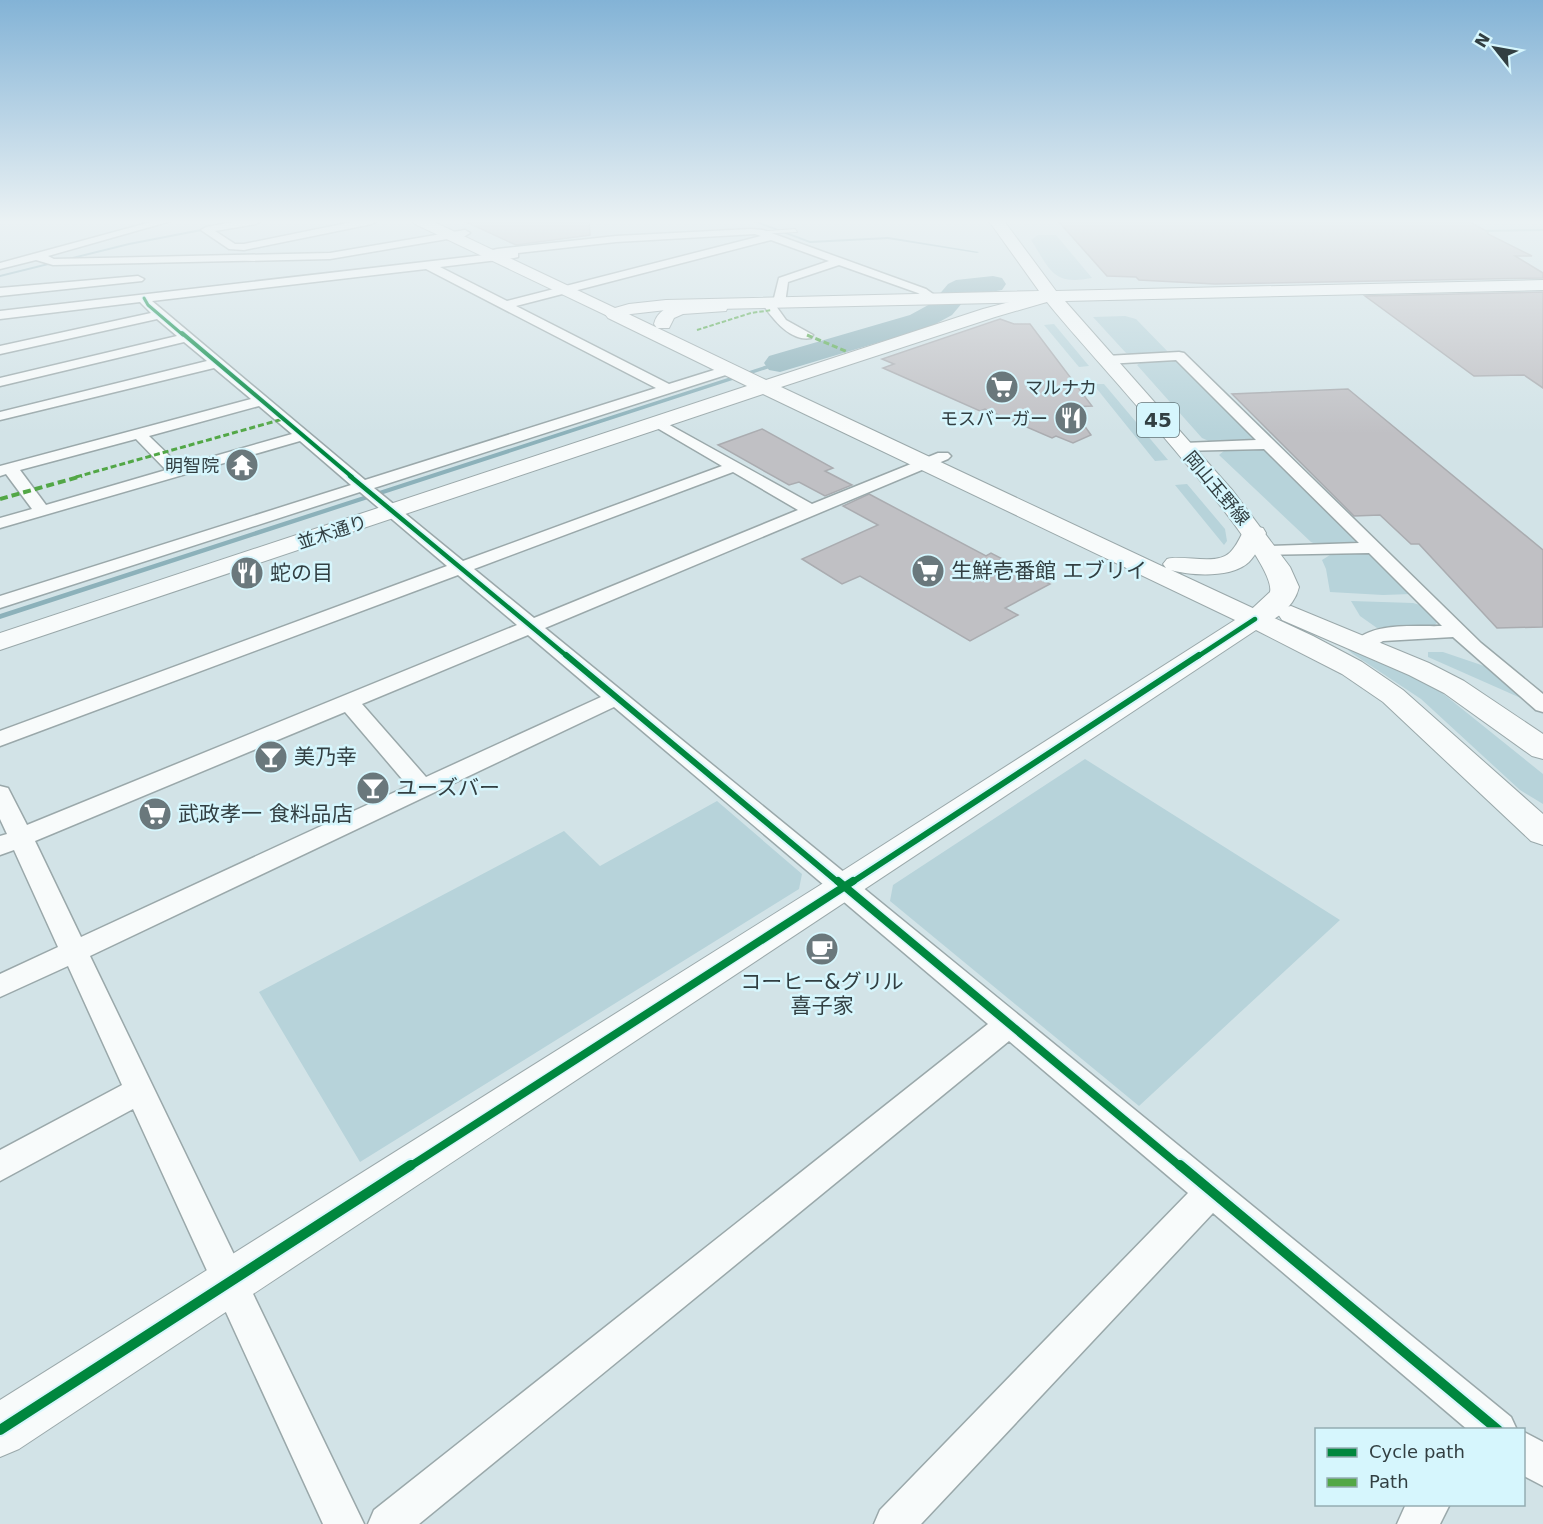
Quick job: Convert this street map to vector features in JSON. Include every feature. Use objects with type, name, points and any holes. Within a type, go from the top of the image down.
[{"type":"main road","points":[[581,292],[622,311],[666,305],[1225,292]]},
{"type":"main road","points":[[614,292],[748,304]]},
{"type":"main road","name":"岡山玉野線","points":[[1048,292],[1184,448],[1278,567],[1285,587],[1281,598],[1263,613]]},
{"type":"street","points":[[0,315],[196,292]]},
{"type":"street","points":[[481,292],[668,389]]},
{"type":"street","points":[[506,305],[556,292]]},
{"type":"street","points":[[778,292],[773,303],[782,323],[807,335]]},
{"type":"street","points":[[924,292],[934,299]]},
{"type":"street","name":"並木通り","points":[[0,642],[377,498],[657,422],[755,375],[1051,296]]},
{"type":"street","points":[[144,298],[160,315],[302,436],[1212,1191],[1487,1426]]},
{"type":"street","points":[[663,324],[668,314],[681,309],[748,304]]},
{"type":"street","points":[[622,311],[663,324],[755,375]]},
{"type":"street","points":[[622,311],[934,460],[1263,613],[1362,645],[1454,687],[1540,743]]},
{"type":"street","points":[[0,350],[160,315]]},
{"type":"street","points":[[0,382],[187,338]]},
{"type":"street","points":[[1106,360],[1179,356],[1457,631],[1543,705]]},
{"type":"street","points":[[0,416],[217,363]]},
{"type":"street","points":[[0,602],[377,498],[668,389],[755,375]]},
{"type":"street","points":[[42,511],[5,470],[261,401]]},
{"type":"street","points":[[657,422],[810,510]]},
{"type":"street","points":[[139,434],[177,472]]},
{"type":"street","points":[[0,523],[302,436]]},
{"type":"street","points":[[1184,448],[1268,444]]},
{"type":"street","points":[[10,842],[934,460],[1176,564],[1263,613],[1393,696],[1543,833]]},
{"type":"street","points":[[0,739],[735,466]]},
{"type":"street","points":[[1176,564],[1218,565],[1241,557],[1260,542],[1374,548]]},
{"type":"street","points":[[0,1430],[846,886],[1263,613]]},
{"type":"street","points":[[1362,645],[1379,635],[1457,631]]},
{"type":"street","points":[[0,986],[618,697]]},
{"type":"street","points":[[349,703],[423,788]]},
{"type":"street","points":[[0,794],[10,842],[74,951],[344,1524]]},
{"type":"street","points":[[388,1524],[1010,1023]]},
{"type":"street","points":[[0,1166],[140,1091]]},
{"type":"street","points":[[894,1524],[1212,1191]]},
{"type":"street","points":[[1525,1452],[1543,1467]]},
{"type":"street","points":[[1417,1524],[1429,1506]]},
{"type":"shaded area","points":[[1125,316],[1136,319],[1171,355],[1126,353],[1093,317]]},
{"type":"shaded area","points":[[1054,324],[1089,366],[1079,367],[1044,325]]},
{"type":"shaded area","points":[[1176,360],[1258,441],[1211,442],[1202,438],[1137,365],[1143,361]]},
{"type":"shaded area","points":[[1093,384],[1104,384],[1168,460],[1155,461]]},
{"type":"shaded area","points":[[1266,447],[1362,545],[1318,545],[1311,542],[1219,455],[1225,450]]},
{"type":"shaded area","points":[[1187,484],[1225,529],[1227,541],[1224,545],[1175,485]]},
{"type":"shaded area","points":[[1371,553],[1411,594],[1330,592],[1322,560],[1330,555]]},
{"type":"shaded area","points":[[1351,601],[1413,603],[1424,606],[1438,621],[1435,625],[1377,628],[1360,616]]},
{"type":"shaded area","points":[[1348,650],[1410,675],[1441,692],[1543,774],[1543,804],[1520,790],[1421,699],[1353,654]]},
{"type":"shaded area","points":[[1428,652],[1443,652],[1493,669],[1523,699],[1428,657]]},
{"type":"shaded area","points":[[1085,759],[1340,920],[1139,1106],[890,901],[893,885]]},
{"type":"shaded area","points":[[717,801],[802,874],[799,889],[360,1162],[259,992],[564,831],[600,866]]},
{"type":"building","points":[[1543,292],[1543,388],[1524,375],[1474,376],[1365,296]]},
{"type":"building","name":"マルナカ","points":[[1000,319],[1014,324],[1030,324],[1092,406],[1071,407],[1091,435],[1073,443],[1056,436],[1052,438],[985,409],[980,411],[883,368],[894,364],[882,359]]},
{"type":"building","points":[[1348,389],[1543,550],[1543,627],[1497,628],[1419,544],[1411,544],[1380,515],[1354,516],[1232,394]]},
{"type":"building","points":[[762,429],[833,468],[825,471],[852,485],[825,496],[799,482],[789,485],[718,445]]},
{"type":"building","points":[[869,494],[986,556],[991,553],[1050,584],[1005,608],[1018,615],[970,641],[860,576],[842,584],[802,559],[878,525],[843,506]]},
{"type":"waterway","points":[[780,363],[920,321],[942,309],[956,292]]},
{"type":"waterway","points":[[0,617],[780,363]]},
{"type":"marked path","points":[[697,330],[751,313],[772,310]]},
{"type":"marked path","points":[[807,335],[848,352]]},
{"type":"marked path","points":[[0,499],[283,419]]},
{"type":"cycle path","points":[[144,298],[148,305],[356,481],[1496,1428]]},
{"type":"cycle path","points":[[0,1430],[846,886],[1255,619]]},
{"type":"place","name":"マルナカ","points":[[1002,387]]},
{"type":"place","name":"モスバーガー","points":[[1071,418]]},
{"type":"place","name":"明智院","points":[[242,465]]},
{"type":"place","name":"生鮮壱番館 エブリイ","points":[[928,571]]},
{"type":"place","name":"蛇の目","points":[[247,573]]},
{"type":"place","name":"美乃幸","points":[[271,757]]},
{"type":"place","name":"ユーズバー","points":[[373,788]]},
{"type":"place","name":"武政孝一 食料品店","points":[[155,814]]},
{"type":"place","name":"コーヒー&グリル 喜子家","points":[[822,949]]}]
